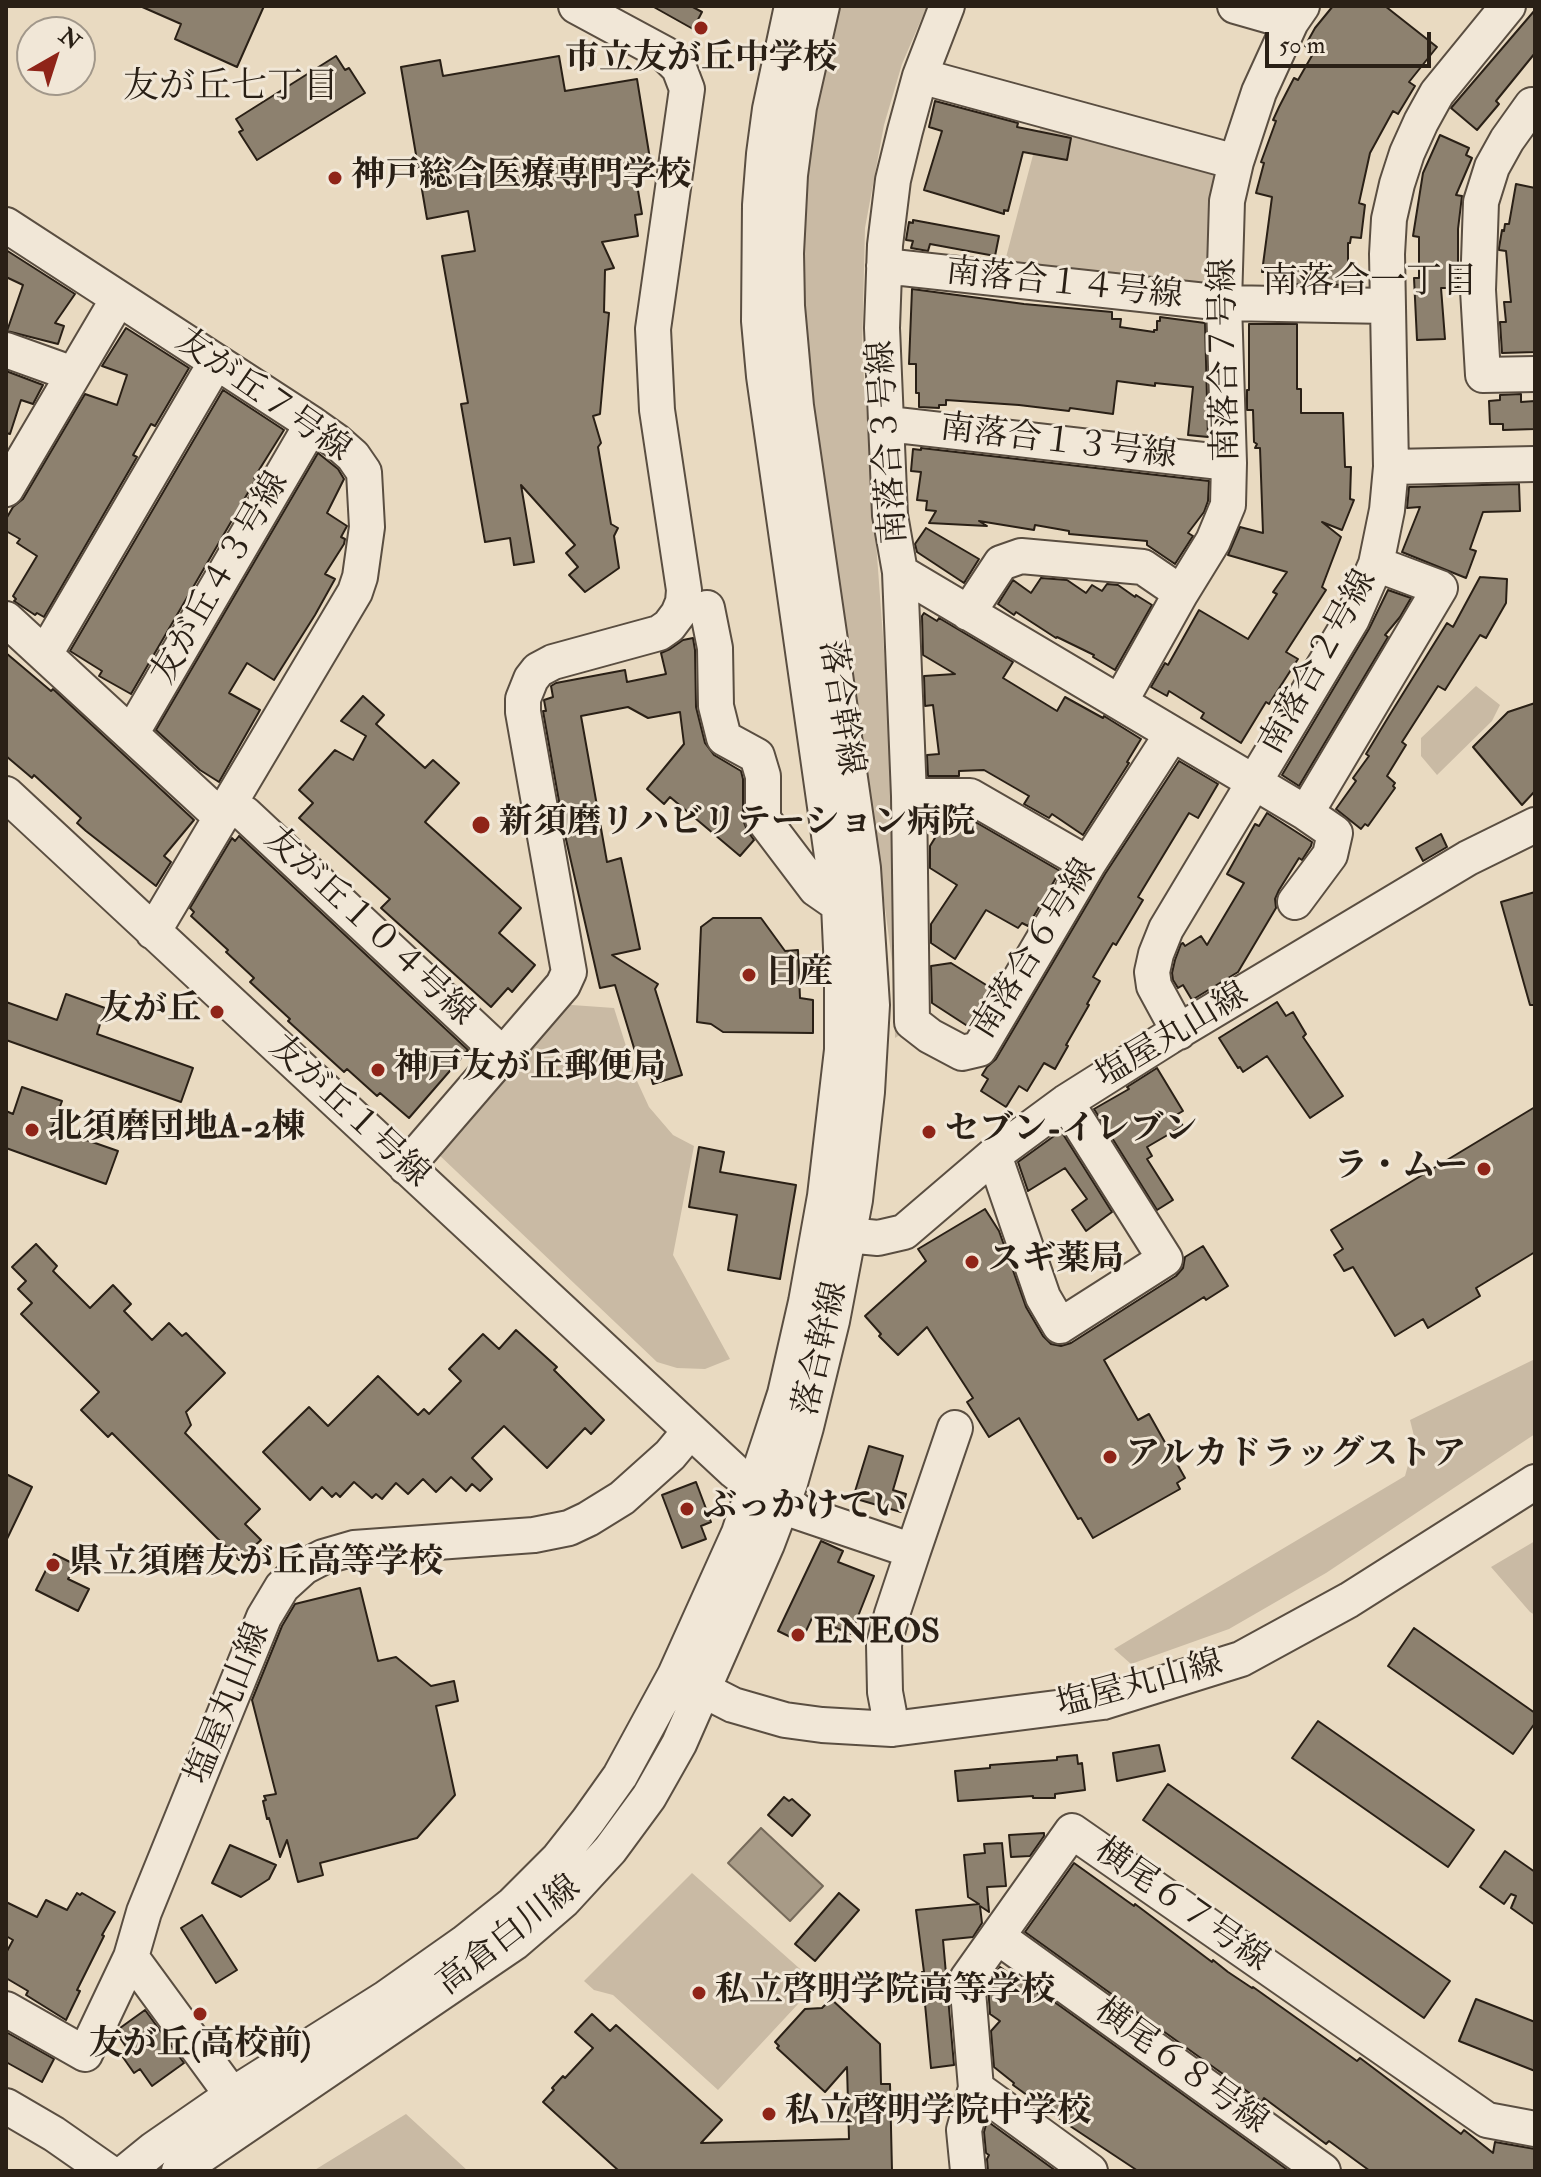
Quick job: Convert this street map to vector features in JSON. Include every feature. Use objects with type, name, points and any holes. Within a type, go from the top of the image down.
[{"type":"street","points":[[406,1167],[563,985],[569,972],[523,712],[526,689],[545,665],[659,633],[669,626],[683,602],[684,590],[657,410],[653,329],[686,96],[685,81],[679,68],[665,54],[576,6]]},
{"type":"street","name":"落合幹線","points":[[792,6],[770,109],[764,154],[760,205],[759,321],[764,376],[839,905],[842,1050],[826,1186],[833,1234]]},
{"type":"street","name":"落合幹線","points":[[769,1494],[785,1394],[806,1302],[833,1234],[855,1200],[867,1092],[872,1005],[863,868],[796,406],[787,306],[790,175],[799,107],[822,6]]},
{"type":"street","name":"南落合３号線","points":[[947,6],[920,76],[893,180],[884,266],[882,328],[890,515],[900,572],[1335,833],[1330,855],[1295,902]]},
{"type":"street","points":[[1235,6],[1297,14]]},
{"type":"street","name":"南落合２号線","points":[[1179,1032],[1154,986],[1152,972],[1166,929],[1352,619],[1376,564],[1387,510],[1391,467],[1387,254],[1389,219],[1397,184],[1407,153],[1437,93],[1508,6]]},
{"type":"street","name":"南落合７号線","points":[[1120,702],[1213,541],[1228,505],[1224,303],[1227,201],[1259,92],[1297,14]]},
{"type":"street","points":[[920,76],[1236,162]]},
{"type":"street","points":[[1535,107],[1532,105],[1507,140],[1492,167],[1481,202],[1478,290],[1483,375],[1535,374]]},
{"type":"street","name":"友が丘７号線","points":[[6,225],[312,424],[353,456],[364,472],[367,527],[360,577],[331,633],[153,932]]},
{"type":"street","name":"南落合１４号線","points":[[884,266],[1224,303],[1388,306]]},
{"type":"street","points":[[9,479],[118,299]]},
{"type":"street","points":[[6,350],[73,374]]},
{"type":"street","points":[[45,654],[216,362]]},
{"type":"street","name":"友が丘４３号線","points":[[131,734],[312,424]]},
{"type":"street","name":"南落合１３号線","points":[[888,424],[1229,463]]},
{"type":"street","points":[[1391,467],[1535,464]]},
{"type":"street","points":[[968,613],[1001,563],[1021,556],[1143,567],[1181,593]]},
{"type":"street","points":[[1306,813],[1440,588],[1376,564]]},
{"type":"street","name":"南落合６号線","points":[[900,572],[909,796],[912,1022],[930,1036],[962,1053],[979,1049],[1088,864],[1172,734]]},
{"type":"street","points":[[707,608],[715,648],[716,706],[724,738],[757,756],[763,776],[763,819],[816,889],[839,905]]},
{"type":"street","name":"友が丘１０４号線","points":[[6,619],[131,734],[225,812],[245,814],[503,1055]]},
{"type":"street","points":[[909,796],[970,796],[1088,864]]},
{"type":"street","name":"友が丘１号線","points":[[13,814],[153,932],[690,1431]]},
{"type":"street","name":"塩屋丸山線","points":[[833,1234],[878,1238],[904,1232],[994,1155],[1066,1102],[1468,858],[1535,825]]},
{"type":"street","points":[[994,1155],[1043,1297],[1060,1326],[1165,1259],[1066,1102]]},
{"type":"street","points":[[892,1729],[885,1692],[884,1644],[955,1428]]},
{"type":"street","points":[[690,1431],[769,1494],[798,1512],[913,1551]]},
{"type":"street","name":"塩屋丸山線","points":[[6,2009],[85,2054],[131,1957],[144,1912],[264,1617],[282,1587],[304,1567],[323,1557],[354,1548],[534,1535],[569,1528],[622,1498],[657,1467],[690,1431]]},
{"type":"street","name":"塩屋丸山線","points":[[689,1683],[733,1705],[785,1720],[892,1729],[1103,1702],[1241,1659],[1349,1600],[1535,1482]]},
{"type":"street","points":[[689,1683],[739,1533],[769,1494]]},
{"type":"street","name":"高倉白川線","points":[[242,2108],[513,1904],[558,1859],[689,1683]]},
{"type":"street","name":"横尾６７号線","points":[[976,2088],[967,1979],[1072,1831],[1487,2120],[1535,2129]]},
{"type":"street","name":"横尾６８号線","points":[[998,1937],[1323,2171]]},
{"type":"street","points":[[131,1957],[242,2108]]},
{"type":"street","points":[[968,2171],[964,2130],[976,2088],[1090,2171]]},
{"type":"street","points":[[6,2106],[107,2171]]},
{"type":"street","points":[[127,2171],[154,2149],[242,2108]]},
{"type":"street","points":[[179,2171],[242,2108]]},
{"type":"shaded area","points":[[837,6],[927,6],[902,64],[884,125],[865,228],[862,351],[897,828],[903,1033],[895,1038],[894,977],[864,745],[840,619],[808,369],[804,299],[805,202],[816,102]]},
{"type":"shaded area","points":[[1042,121],[1216,169],[1216,282],[1202,292],[1005,261]]},
{"type":"shaded area","points":[[1476,686],[1500,705],[1492,721],[1437,775],[1421,756],[1421,738]]},
{"type":"shaded area","points":[[558,1004],[614,1008],[637,1081],[649,1107],[673,1135],[694,1146],[673,1255],[730,1359],[705,1369],[677,1368],[657,1362],[436,1152]]},
{"type":"shaded area","points":[[1535,1359],[1535,1434],[1326,1573],[1229,1629],[1131,1664],[1114,1649],[1405,1476],[1415,1440],[1410,1420]]},
{"type":"shaded area","points":[[1535,1541],[1535,1615],[1491,1567]]},
{"type":"shaded area","points":[[761,1828],[823,1886],[790,1921],[728,1863]]},
{"type":"shaded area","points":[[692,1873],[808,1976],[812,1989],[718,2090],[613,1995],[594,1990],[584,1981]]},
{"type":"shaded area","points":[[406,2114],[468,2171],[313,2171]]},
{"type":"building","points":[[140,6],[264,6],[237,67],[175,39],[181,24]]},
{"type":"building","points":[[652,6],[691,6],[702,12],[693,29]]},
{"type":"building","points":[[1333,6],[1385,6],[1437,47],[1409,82],[1415,86],[1398,114],[1393,111],[1370,153],[1359,203],[1365,205],[1361,238],[1351,237],[1348,243],[1348,285],[1272,284],[1273,272],[1262,272],[1272,197],[1256,193],[1264,163],[1261,162],[1279,107],[1294,78],[1298,80],[1314,52],[1305,46]]},
{"type":"building","points":[[1535,10],[1535,53],[1477,130],[1451,108]]},
{"type":"building","points":[[336,56],[345,70],[349,68],[365,93],[257,160],[239,132],[243,130],[236,119]]},
{"type":"building","points":[[559,56],[565,91],[637,79],[650,159],[633,161],[642,214],[635,215],[638,236],[602,242],[614,268],[605,270],[604,312],[609,313],[600,414],[593,416],[601,443],[598,447],[611,524],[618,528],[614,536],[619,568],[585,592],[569,575],[578,567],[566,553],[575,545],[521,485],[534,562],[514,565],[510,538],[485,542],[461,404],[468,403],[442,256],[475,251],[468,211],[427,219],[401,67],[440,60],[443,76]]},
{"type":"building","points":[[935,101],[1018,123],[1017,127],[1071,138],[1067,160],[1023,152],[1008,211],[1004,210],[1004,214],[924,190],[942,131],[929,127]]},
{"type":"building","points":[[1440,135],[1469,148],[1466,155],[1472,158],[1456,195],[1462,196],[1458,229],[1458,288],[1441,288],[1445,339],[1417,340],[1414,278],[1419,278],[1419,237],[1413,236],[1423,173]]},
{"type":"building","points":[[1516,184],[1535,188],[1535,352],[1502,353],[1500,322],[1506,322],[1504,302],[1511,302],[1506,251],[1499,248],[1502,230],[1505,224],[1509,224]]},
{"type":"building","points":[[913,220],[999,236],[995,256],[930,244],[928,251],[911,248],[913,241],[906,240],[909,222],[913,223]]},
{"type":"building","points":[[6,250],[75,294],[55,323],[64,326],[58,344],[7,331],[23,285],[6,277]]},
{"type":"building","points":[[912,289],[1112,312],[1112,319],[1121,319],[1120,327],[1154,332],[1160,317],[1205,323],[1208,437],[1188,435],[1193,387],[1155,383],[1155,386],[1117,381],[1113,414],[946,400],[946,405],[939,405],[939,408],[919,407],[916,364],[909,364]]},
{"type":"building","points":[[1249,324],[1297,324],[1297,389],[1301,389],[1301,413],[1343,413],[1345,467],[1351,467],[1350,499],[1354,500],[1342,530],[1322,522],[1341,537],[1322,587],[1326,590],[1286,652],[1298,659],[1241,743],[1201,718],[1204,713],[1169,691],[1167,696],[1151,687],[1165,663],[1168,665],[1199,610],[1248,639],[1277,594],[1273,592],[1287,572],[1228,555],[1240,527],[1263,533],[1260,448],[1255,448],[1253,410],[1247,410]]},
{"type":"building","points":[[126,328],[189,368],[155,426],[151,424],[133,455],[137,457],[44,617],[35,615],[14,601],[13,596],[37,556],[17,543],[20,539],[6,531],[6,519],[13,507],[23,499],[85,394],[117,405],[127,375],[102,366]]},
{"type":"building","points":[[6,371],[43,385],[33,404],[21,400],[10,434],[6,433]]},
{"type":"building","points":[[223,390],[284,430],[131,694],[99,676],[102,671],[70,651]]},
{"type":"building","points":[[1521,394],[1521,402],[1535,401],[1535,429],[1503,430],[1503,424],[1490,424],[1489,401],[1500,400],[1500,395]]},
{"type":"building","points":[[913,449],[1209,481],[1208,501],[1204,512],[1188,533],[1193,536],[1175,564],[1147,545],[1147,541],[1069,534],[1069,531],[1035,525],[1034,530],[979,521],[987,526],[929,523],[936,511],[926,510],[927,501],[917,500],[921,472],[911,471]]},
{"type":"building","points":[[318,453],[338,469],[344,479],[327,513],[347,526],[341,537],[345,539],[344,544],[325,574],[335,579],[274,680],[247,663],[229,693],[260,710],[219,782],[200,770],[156,730]]},
{"type":"building","points":[[1519,484],[1520,511],[1483,512],[1470,549],[1476,551],[1466,578],[1402,552],[1420,507],[1407,508],[1409,487]]},
{"type":"building","points":[[926,528],[979,559],[964,583],[917,552],[915,544]]},
{"type":"building","points":[[1480,577],[1507,579],[1506,603],[1486,638],[1480,635],[1445,690],[1438,686],[1402,742],[1406,745],[1387,776],[1395,783],[1395,788],[1368,826],[1365,824],[1361,829],[1336,809],[1356,781],[1353,778],[1369,756],[1366,754],[1389,716],[1447,623],[1453,627]]},
{"type":"building","points":[[1041,578],[1067,580],[1086,593],[1092,585],[1102,591],[1107,584],[1118,585],[1152,605],[1115,670],[1094,655],[1056,638],[998,604],[1013,580],[1031,593]]},
{"type":"building","points":[[1388,590],[1411,598],[1385,635],[1388,637],[1299,786],[1282,775],[1369,629]]},
{"type":"building","points":[[924,613],[937,621],[939,618],[1013,662],[1003,678],[1057,711],[1065,697],[1141,739],[1083,835],[1052,814],[1049,818],[1024,804],[1029,796],[984,770],[959,771],[959,776],[928,776],[927,755],[939,754],[933,705],[925,706],[924,676],[955,674],[923,655]]},
{"type":"building","points":[[693,638],[696,707],[705,743],[714,755],[741,771],[743,779],[743,820],[754,840],[740,856],[670,797],[664,804],[647,789],[684,744],[680,712],[648,718],[628,707],[581,716],[607,862],[621,858],[640,949],[612,955],[658,984],[655,989],[682,1075],[653,1084],[648,1065],[640,1068],[615,985],[600,988],[565,835],[543,711],[546,711],[544,700],[553,697],[551,686],[556,683],[625,670],[627,682],[666,674],[661,653],[683,640]]},
{"type":"building","points":[[6,653],[51,691],[53,689],[194,820],[164,856],[171,862],[156,886],[86,831],[77,823],[81,818],[34,775],[32,778],[6,756]]},
{"type":"building","points":[[363,696],[384,715],[376,724],[425,768],[433,760],[459,783],[425,822],[521,908],[499,933],[535,965],[512,992],[508,988],[491,1007],[381,908],[390,899],[299,818],[313,803],[299,790],[335,750],[353,760],[366,736],[341,721]]},
{"type":"building","points":[[1535,703],[1535,791],[1522,805],[1473,747],[1508,712]]},
{"type":"building","points":[[1179,761],[1218,784],[1198,818],[1189,813],[1138,897],[1143,900],[1093,977],[1100,981],[1055,1069],[1044,1063],[1027,1091],[1019,1086],[1006,1107],[981,1091],[988,1079],[982,1075],[996,1059],[1105,874]]},
{"type":"building","points":[[1267,813],[1312,842],[1311,846],[1302,860],[1299,858],[1279,890],[1275,899],[1276,908],[1238,972],[1192,1000],[1183,985],[1178,988],[1173,980],[1172,973],[1181,944],[1185,946],[1201,936],[1207,945],[1244,883],[1227,874],[1255,824],[1259,826]]},
{"type":"building","points":[[929,816],[965,816],[1060,871],[1028,926],[1022,923],[1018,928],[986,910],[955,959],[931,943],[931,924],[957,885],[930,868],[930,846],[938,833],[929,828]]},
{"type":"building","points":[[1441,834],[1447,847],[1423,861],[1416,848]]},
{"type":"building","points":[[239,836],[468,1050],[409,1118],[380,1093],[377,1096],[347,1069],[344,1072],[288,1021],[290,1019],[250,982],[254,978],[191,916],[194,912],[190,908],[232,838],[235,841]]},
{"type":"building","points":[[1535,892],[1535,1005],[1530,1005],[1501,902]]},
{"type":"building","name":"日産","points":[[713,918],[761,918],[785,951],[798,950],[800,998],[813,1000],[813,1033],[723,1032],[711,1024],[697,1022],[701,927]]},
{"type":"building","points":[[951,963],[991,988],[969,1027],[932,1003],[931,966]]},
{"type":"building","points":[[66,994],[105,1008],[97,1034],[193,1068],[181,1102],[6,1040],[6,1002],[57,1020]]},
{"type":"building","points":[[1277,1002],[1286,1016],[1293,1012],[1306,1034],[1303,1037],[1343,1096],[1310,1118],[1267,1056],[1243,1072],[1219,1038]]},
{"type":"building","points":[[1157,1068],[1183,1111],[1176,1115],[1183,1126],[1147,1147],[1152,1156],[1147,1159],[1173,1200],[1157,1210],[1094,1109]]},
{"type":"building","name":"北須磨団地A-2棟","points":[[22,1087],[62,1101],[52,1128],[118,1151],[106,1184],[6,1148],[6,1111],[13,1114]]},
{"type":"building","name":"ラ・ムー","points":[[1535,1107],[1535,1252],[1476,1288],[1480,1296],[1428,1328],[1423,1319],[1395,1336],[1353,1267],[1344,1271],[1334,1255],[1343,1249],[1331,1230]]},
{"type":"building","points":[[1061,1131],[1112,1212],[1086,1231],[1072,1210],[1087,1199],[1065,1168],[1028,1191],[1018,1162]]},
{"type":"building","points":[[699,1147],[724,1152],[720,1172],[796,1185],[780,1279],[728,1270],[737,1215],[689,1207]]},
{"type":"building","points":[[985,1209],[999,1231],[1026,1307],[1051,1344],[1061,1346],[1071,1343],[1176,1276],[1183,1268],[1185,1257],[1203,1246],[1228,1286],[1206,1300],[1204,1297],[1104,1360],[1138,1420],[1149,1414],[1185,1478],[1177,1483],[1180,1489],[1093,1538],[1081,1518],[1078,1519],[1019,1418],[989,1437],[967,1402],[973,1398],[927,1327],[898,1355],[865,1316],[926,1261],[918,1249]]},
{"type":"building","points":[[36,1244],[57,1266],[53,1271],[90,1308],[113,1285],[131,1304],[124,1311],[152,1340],[169,1323],[182,1336],[186,1333],[225,1373],[186,1412],[191,1425],[185,1433],[260,1509],[245,1524],[261,1540],[239,1560],[112,1433],[108,1437],[81,1410],[99,1392],[21,1314],[32,1303],[18,1289],[26,1281],[12,1267]]},
{"type":"building","points":[[516,1330],[557,1367],[554,1370],[604,1420],[591,1434],[585,1428],[547,1468],[504,1426],[472,1458],[492,1479],[480,1491],[472,1484],[466,1491],[451,1477],[436,1492],[423,1479],[408,1494],[396,1483],[382,1499],[376,1494],[372,1498],[354,1482],[340,1497],[336,1493],[332,1497],[322,1487],[310,1500],[263,1452],[309,1407],[328,1426],[378,1376],[418,1415],[424,1409],[429,1414],[461,1381],[449,1369],[483,1334],[499,1349]]},
{"type":"building","points":[[869,1446],[903,1456],[893,1490],[906,1494],[901,1512],[853,1498]]},
{"type":"building","points":[[6,1474],[32,1487],[6,1541]]},
{"type":"building","name":"ぶっかけてい","points":[[696,1482],[711,1522],[701,1526],[706,1539],[682,1548],[662,1495]]},
{"type":"building","points":[[821,1541],[843,1551],[838,1562],[874,1576],[851,1634],[812,1618],[801,1642],[778,1631]]},
{"type":"building","points":[[54,1554],[76,1565],[68,1579],[89,1589],[78,1611],[36,1590]]},
{"type":"building","points":[[360,1588],[378,1661],[396,1657],[431,1686],[454,1681],[458,1701],[436,1706],[455,1795],[417,1838],[320,1863],[323,1875],[298,1882],[287,1840],[280,1857],[267,1819],[264,1796],[276,1794],[252,1700],[282,1626],[295,1604]]},
{"type":"building","points":[[1414,1628],[1535,1713],[1535,1723],[1513,1754],[1388,1666]]},
{"type":"building","points":[[1318,1721],[1474,1830],[1448,1867],[1292,1758]]},
{"type":"building","points":[[1159,1745],[1165,1771],[1117,1781],[1113,1753]]},
{"type":"building","points":[[1077,1755],[1078,1764],[1082,1763],[1085,1790],[1055,1794],[1055,1798],[1033,1796],[958,1801],[955,1771]]},
{"type":"building","points":[[1168,1784],[1450,1981],[1424,2018],[1143,1820]]},
{"type":"building","points":[[784,1797],[789,1801],[792,1799],[810,1815],[792,1836],[768,1815]]},
{"type":"building","points":[[1044,1833],[1030,1856],[1011,1857],[1009,1835]]},
{"type":"building","points":[[1002,1843],[1006,1886],[987,1887],[989,1912],[980,1906],[982,1923],[973,1937],[943,1940],[954,2065],[931,2068],[916,1910],[979,1904],[968,1897],[964,1855],[985,1853],[984,1844]]},
{"type":"building","points":[[230,1845],[276,1865],[269,1879],[241,1897],[212,1883]]},
{"type":"building","points":[[1505,1851],[1535,1872],[1535,1925],[1511,1908],[1516,1896],[1511,1894],[1504,1904],[1480,1887]]},
{"type":"building","points":[[1074,1863],[1357,2061],[1360,2058],[1461,2134],[1464,2130],[1493,2153],[1495,2142],[1535,2149],[1534,2171],[1370,2171],[1329,2141],[1326,2144],[1264,2098],[1262,2102],[1025,1932]]},
{"type":"building","points":[[77,1893],[115,1912],[66,2020],[26,1995],[28,1991],[6,1978],[6,1953],[13,1940],[6,1936],[6,1902],[37,1917],[46,1900],[67,1910]]},
{"type":"building","points":[[839,1893],[859,1910],[815,1961],[795,1944]]},
{"type":"building","points":[[202,1915],[237,1970],[216,1983],[181,1928]]},
{"type":"building","points":[[1000,1967],[1053,2001],[1289,2171],[1138,2171],[1067,2124],[1013,2085],[994,2067],[991,2031],[1000,2021],[990,2014],[988,1985]]},
{"type":"building","points":[[831,1999],[880,2044],[881,2084],[890,2084],[892,2171],[619,2171],[543,2102],[563,2076],[565,2078],[593,2048],[575,2032],[592,2014],[610,2031],[616,2025],[722,2120],[701,2143],[849,2139],[847,2067],[825,2092],[777,2048],[779,2046],[775,2042],[805,2009],[822,2008]]},
{"type":"building","points":[[1476,1999],[1535,2022],[1535,2071],[1459,2041]]},
{"type":"building","points":[[145,2010],[184,2063],[152,2086],[140,2069],[134,2073],[120,2053],[127,2048],[117,2034],[120,2028]]},
{"type":"building","points":[[6,2032],[54,2059],[42,2082],[6,2062]]},
{"type":"building","points":[[987,2121],[1056,2171],[988,2171],[989,2155],[986,2153],[984,2132]]},
{"type":"place","name":"市立友が丘中学校","points":[[701,28]]},
{"type":"place","name":"神戸総合医療専門学校","points":[[335,178]]},
{"type":"place","name":"新須磨リハビリテーション病院","points":[[481,825]]},
{"type":"place","name":"日産","points":[[749,975]]},
{"type":"place","name":"友が丘","points":[[217,1012]]},
{"type":"place","name":"神戸友が丘郵便局","points":[[378,1070]]},
{"type":"place","name":"北須磨団地A-2棟","points":[[32,1130]]},
{"type":"place","name":"セブン-イレブン","points":[[929,1132]]},
{"type":"place","name":"ラ・ムー","points":[[1484,1169]]},
{"type":"place","name":"スギ薬局","points":[[972,1262]]},
{"type":"place","name":"アルカドラッグストア","points":[[1110,1457]]},
{"type":"place","name":"ぶっかけてい","points":[[687,1509]]},
{"type":"place","name":"県立須磨友が丘高等学校","points":[[53,1565]]},
{"type":"place","name":"ENEOS","points":[[798,1635]]},
{"type":"place","name":"私立啓明学院高等学校","points":[[699,1993]]},
{"type":"place","name":"友が丘(高校前)","points":[[200,2014]]},
{"type":"place","name":"私立啓明学院中学校","points":[[769,2114]]},
{"type":"district","name":"友が丘七丁目","points":[[231,89]]},
{"type":"district","name":"南落合一丁目","points":[[1370,284]]}]
